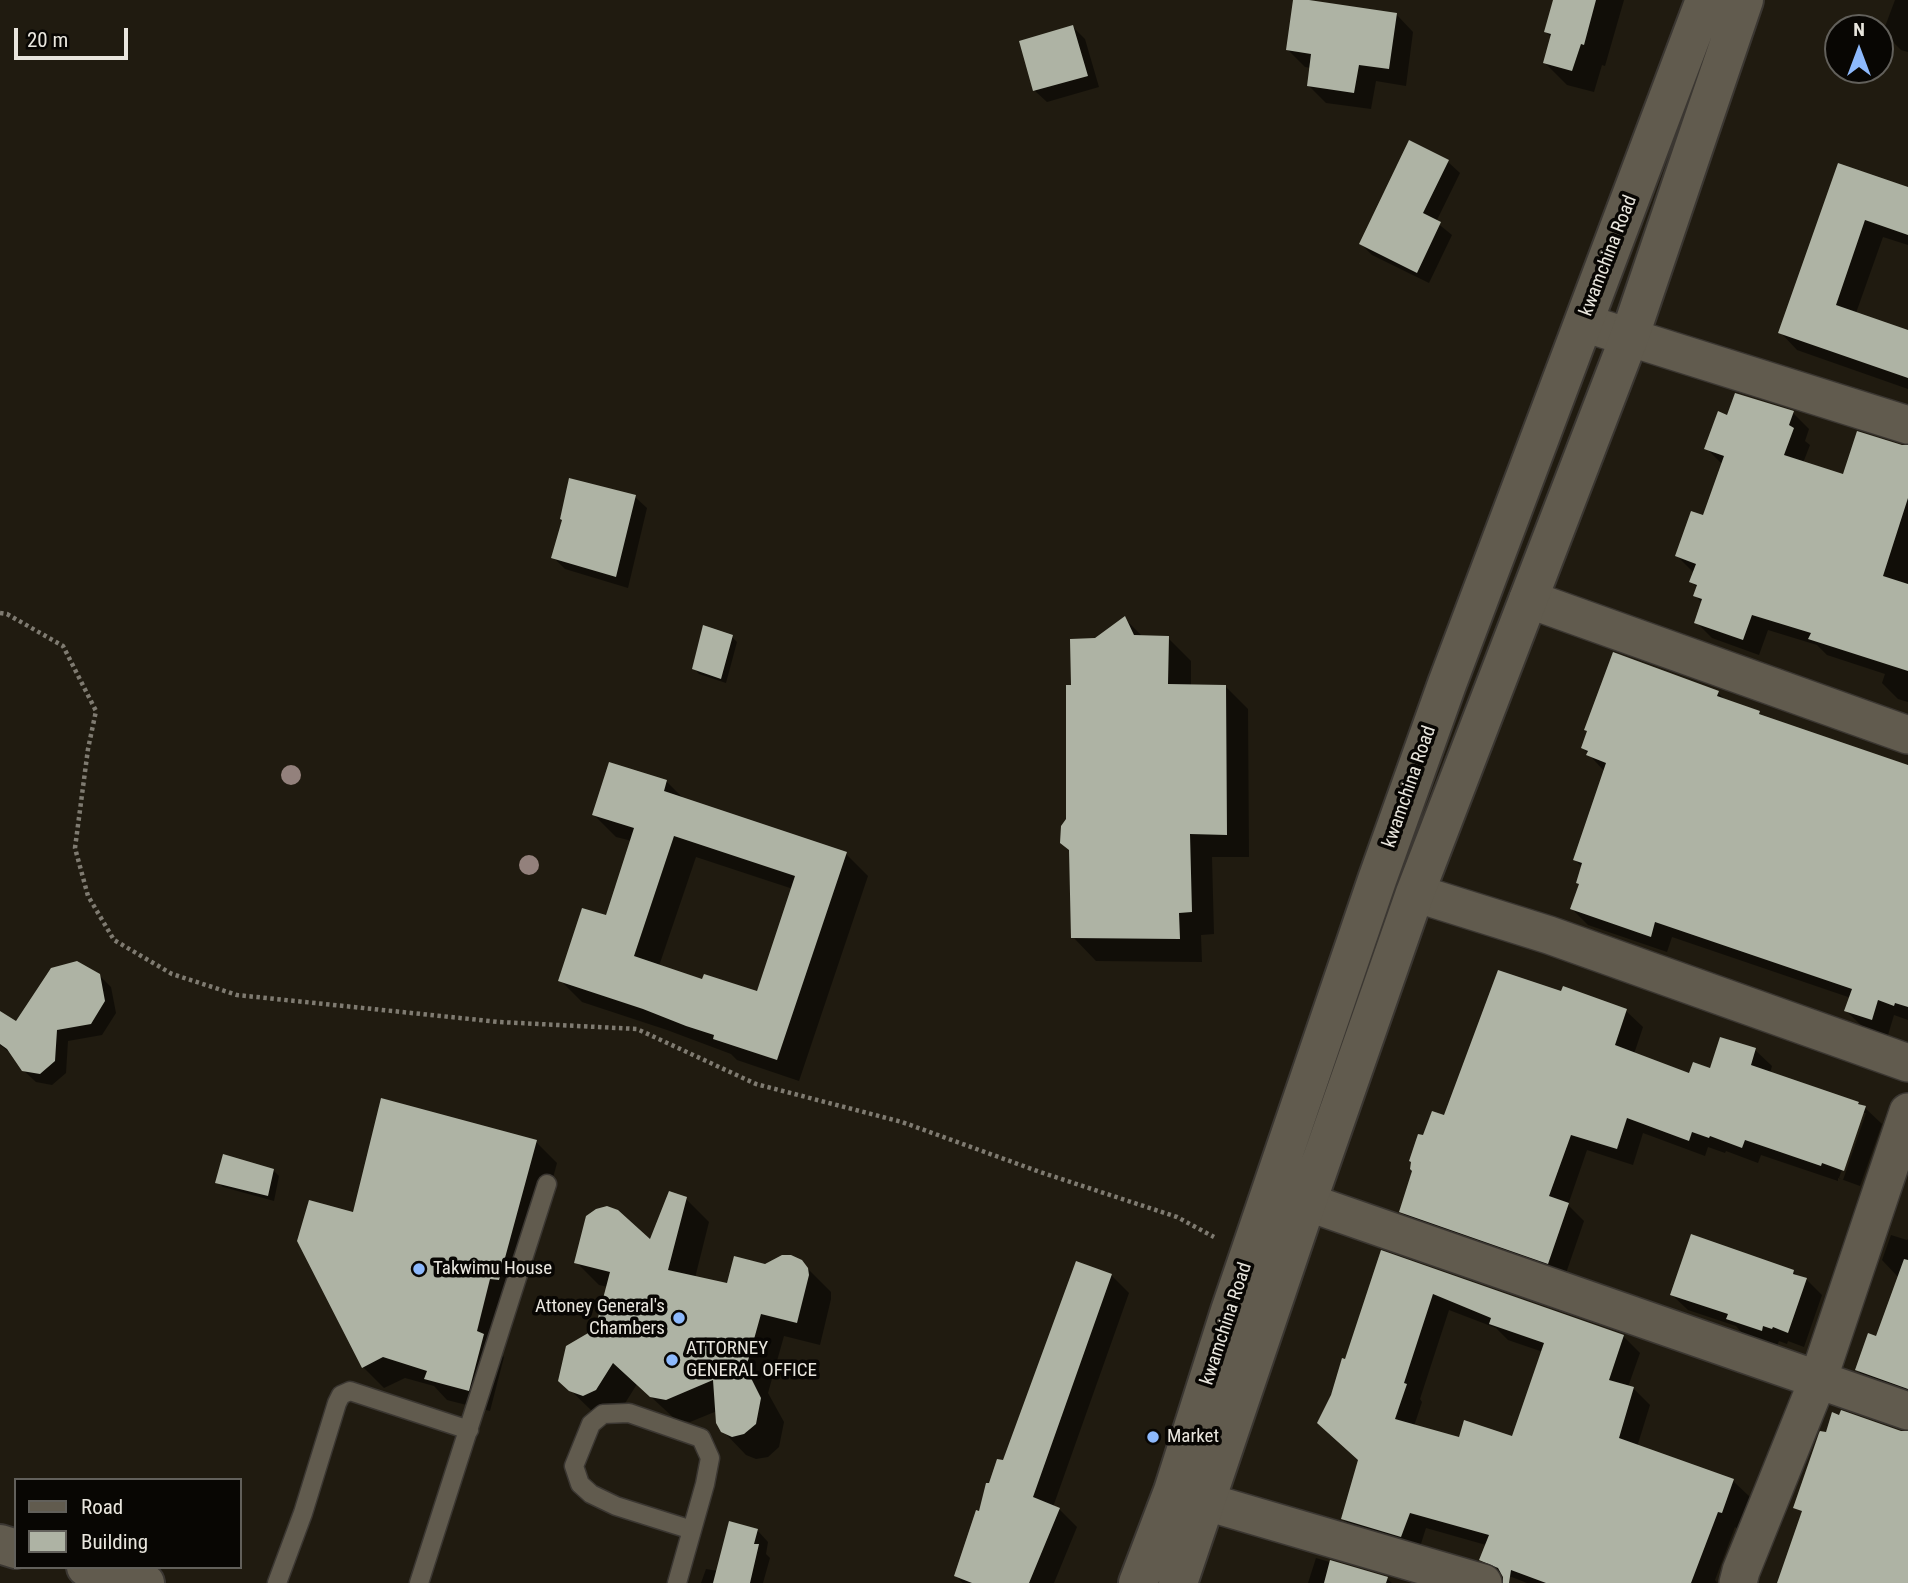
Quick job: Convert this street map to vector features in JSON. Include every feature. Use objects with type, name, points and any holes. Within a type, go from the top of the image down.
[{"type":"main road","name":"kwamchina Road","points":[[1178,1583],[1207,1502],[1377,880],[1447,684],[1705,0]]},
{"type":"main road","name":"kwamchina Road","points":[[1138,1583],[1173,1491],[1250,1256],[1289,1196],[1415,893],[1629,338],[1744,0]]},
{"type":"main road","points":[[93,1569],[145,1583]]},
{"type":"street","points":[[1584,323],[1908,425]]},
{"type":"street","points":[[1528,599],[1908,735]]},
{"type":"street","points":[[1415,893],[1549,935],[1908,1063]]},
{"type":"street","points":[[1738,1583],[1818,1380],[1908,1112]]},
{"type":"street","points":[[1289,1196],[1908,1411]]},
{"type":"street","points":[[1207,1502],[1483,1583]]},
{"type":"lane","points":[[419,1583],[547,1184]]},
{"type":"lane","points":[[277,1583],[341,1395],[350,1391],[469,1430]]},
{"type":"lane","points":[[677,1583],[692,1530],[705,1484],[710,1458],[701,1437],[629,1413],[603,1414],[591,1424],[574,1466],[580,1484],[591,1494],[616,1506],[692,1530]]},
{"type":"path","points":[[0,613],[7,614],[63,646],[96,711],[88,749],[75,848],[88,896],[114,940],[172,974],[237,995],[499,1022],[637,1029],[756,1084],[902,1122],[1040,1172],[1177,1217],[1250,1256]]},
{"type":"building","points":[[1293,0],[1397,13],[1389,69],[1359,65],[1354,93],[1307,86],[1311,54],[1286,50]]},
{"type":"building","points":[[1553,0],[1596,0],[1584,45],[1581,44],[1572,71],[1543,63],[1551,34],[1544,32]]},
{"type":"building","points":[[1073,25],[1088,76],[1033,91],[1019,41]]},
{"type":"building","points":[[1409,140],[1449,160],[1423,213],[1441,222],[1417,273],[1359,244]]},
{"type":"building","points":[[1838,163],[1908,187],[1908,235],[1865,220],[1836,305],[1908,330],[1908,378],[1778,333]]},
{"type":"building","points":[[1735,393],[1794,411],[1789,425],[1794,428],[1784,455],[1843,474],[1857,431],[1908,445],[1908,498],[1883,576],[1908,584],[1908,671],[1808,639],[1811,633],[1752,615],[1743,640],[1694,623],[1702,599],[1693,596],[1697,585],[1689,582],[1696,564],[1675,556],[1691,511],[1703,515],[1724,456],[1704,449],[1718,411],[1727,415]]},
{"type":"building","points":[[569,478],[636,495],[616,577],[551,558],[562,520],[560,519]]},
{"type":"building","points":[[1125,616],[1134,635],[1169,636],[1168,684],[1226,685],[1227,835],[1190,834],[1192,912],[1179,913],[1180,939],[1071,938],[1069,850],[1060,843],[1061,826],[1066,819],[1066,685],[1071,685],[1070,639],[1095,638]]},
{"type":"building","points":[[703,625],[733,635],[721,679],[692,669]]},
{"type":"building","points":[[1613,652],[1719,691],[1717,696],[1760,711],[1759,714],[1908,765],[1908,1007],[1895,1003],[1894,1006],[1878,1000],[1872,1020],[1844,1011],[1852,989],[1655,922],[1651,937],[1570,909],[1579,884],[1576,883],[1582,863],[1573,860],[1606,763],[1586,755],[1588,751],[1581,748],[1587,731],[1584,730]]},
{"type":"building","points":[[609,762],[667,780],[664,791],[847,852],[777,1060],[713,1039],[714,1035],[643,1009],[558,981],[582,908],[606,915],[634,828],[592,815]],"holes":[[[674,836],[795,876],[757,991],[704,974],[702,979],[634,956]]]},
{"type":"building","points":[[77,961],[100,974],[105,1001],[91,1024],[57,1030],[55,1061],[40,1074],[22,1071],[7,1049],[0,1044],[0,1011],[16,1021],[51,968]]},
{"type":"building","points":[[1498,970],[1561,991],[1563,986],[1627,1009],[1615,1045],[1689,1073],[1693,1062],[1710,1068],[1720,1037],[1756,1048],[1751,1065],[1866,1106],[1844,1171],[1822,1163],[1821,1166],[1745,1140],[1742,1148],[1692,1132],[1689,1141],[1627,1118],[1617,1149],[1571,1135],[1549,1196],[1569,1203],[1548,1264],[1399,1212],[1412,1171],[1409,1161],[1418,1134],[1423,1135],[1432,1111],[1444,1115]]},
{"type":"building","name":"Takwimu House","points":[[381,1098],[537,1140],[499,1280],[490,1279],[477,1331],[484,1334],[469,1391],[424,1379],[427,1371],[383,1357],[362,1368],[297,1241],[309,1200],[353,1212]]},
{"type":"building","points":[[223,1154],[274,1169],[268,1196],[215,1183]]},
{"type":"building","name":"Attoney General's Chambers","points":[[669,1191],[687,1197],[668,1270],[727,1283],[734,1256],[765,1264],[782,1255],[791,1255],[802,1260],[808,1268],[809,1275],[797,1323],[761,1314],[746,1368],[761,1398],[756,1424],[744,1434],[732,1437],[721,1432],[716,1423],[713,1380],[666,1400],[650,1397],[613,1363],[596,1390],[583,1396],[569,1391],[558,1381],[566,1346],[595,1329],[610,1272],[574,1263],[586,1216],[607,1206],[618,1210],[650,1239]]},
{"type":"building","points":[[1691,1234],[1794,1270],[1793,1274],[1807,1278],[1788,1333],[1763,1326],[1762,1331],[1726,1319],[1728,1314],[1670,1295]]},
{"type":"building","points":[[1381,1250],[1624,1335],[1609,1380],[1634,1387],[1619,1438],[1734,1479],[1722,1513],[1718,1512],[1691,1583],[1546,1583],[1511,1570],[1509,1583],[1503,1583],[1498,1568],[1479,1560],[1489,1535],[1410,1513],[1401,1537],[1341,1519],[1358,1460],[1317,1423],[1331,1395],[1342,1358],[1345,1359]],"holes":[[[1433,1294],[1491,1318],[1489,1324],[1544,1343],[1512,1436],[1464,1420],[1459,1437],[1395,1419]]]},
{"type":"building","points":[[1904,1259],[1908,1260],[1908,1389],[1855,1370],[1868,1333],[1876,1336]]},
{"type":"building","points":[[1076,1261],[1112,1274],[1033,1497],[1060,1508],[1029,1583],[972,1583],[954,1576],[976,1510],[979,1511],[986,1483],[989,1483],[997,1459],[1003,1460]]},
{"type":"building","points":[[1841,1410],[1908,1431],[1908,1583],[1777,1583],[1802,1511],[1793,1508],[1819,1433],[1826,1432],[1832,1412],[1839,1415]]},
{"type":"building","points":[[729,1521],[758,1529],[754,1544],[759,1544],[750,1583],[713,1583]]},
{"type":"building","points":[[1330,1560],[1388,1577],[1386,1583],[1324,1583]]},
{"type":"place","name":"Takwimu House","points":[[419,1269]]},
{"type":"place","name":"Attoney General's Chambers","points":[[679,1318]]},
{"type":"place","name":"ATTORNEY GENERAL OFFICE","points":[[672,1360]]},
{"type":"place","name":"Market","points":[[1153,1437]]}]
